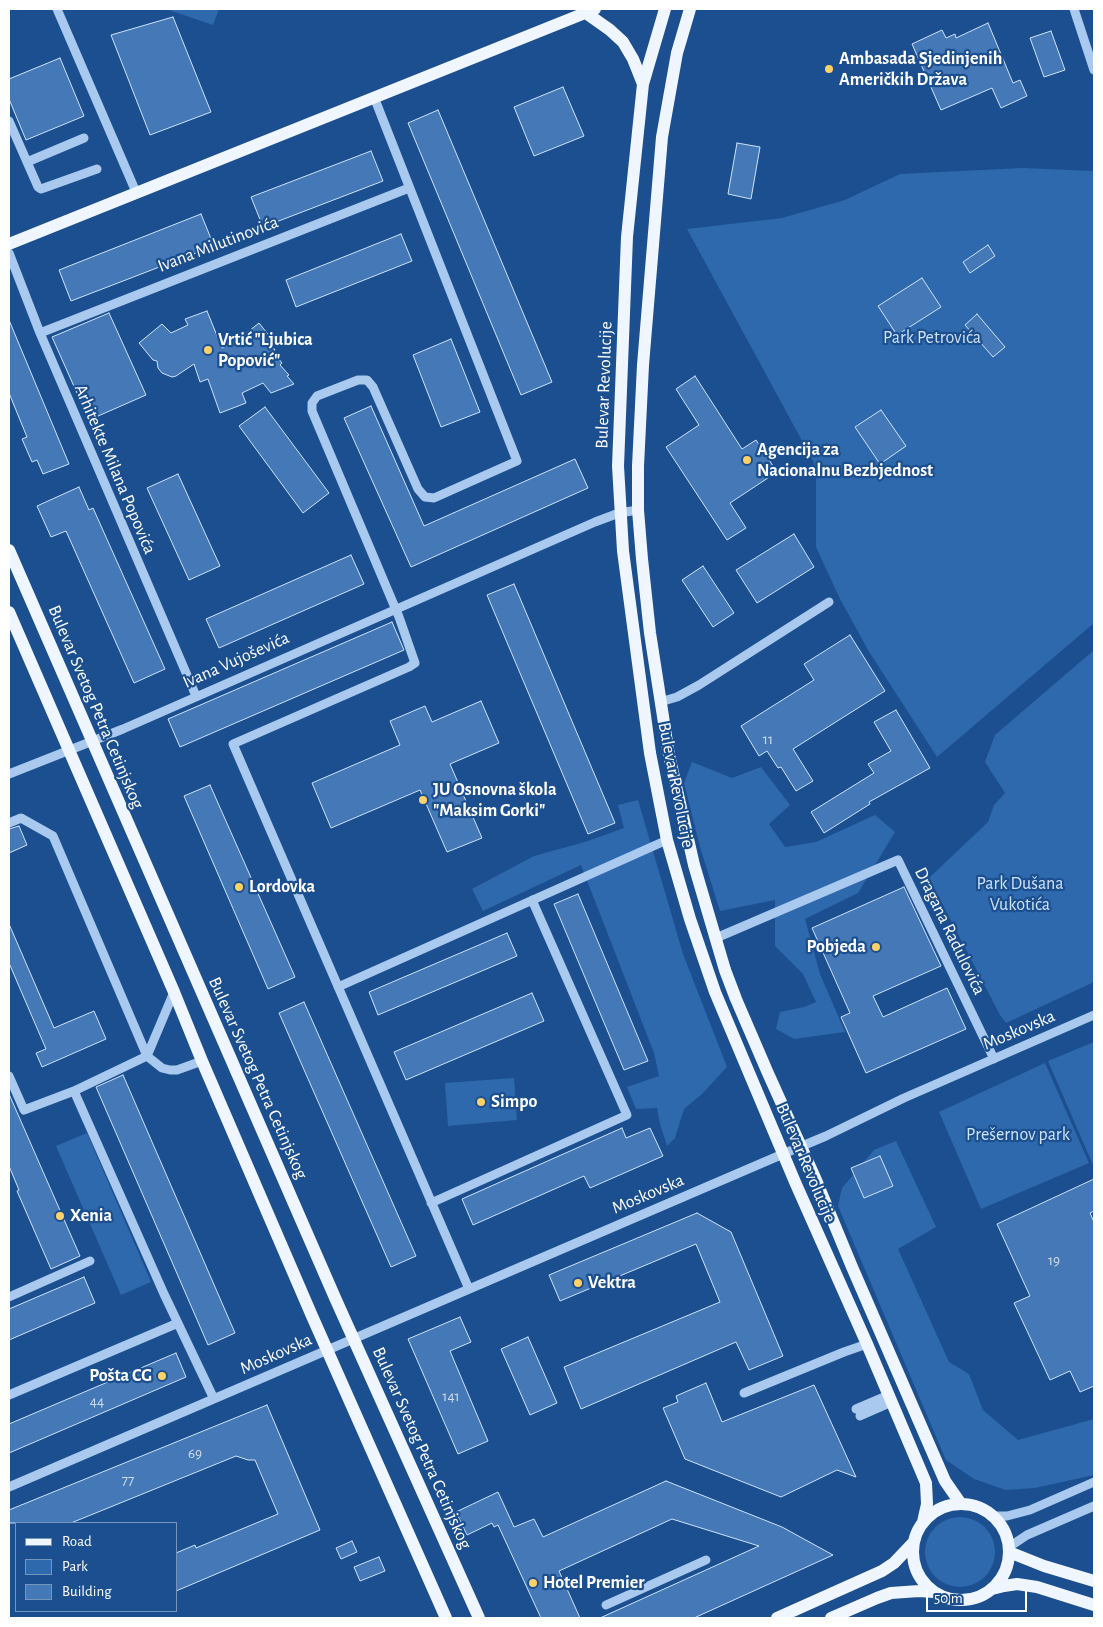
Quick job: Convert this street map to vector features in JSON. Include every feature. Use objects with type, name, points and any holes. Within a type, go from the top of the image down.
[{"type":"main road","name":"Bulevar Revolucije","points":[[665,9],[643,84],[627,238],[618,466],[619,513],[623,551],[647,732],[667,840],[690,919],[715,992],[926,1483],[927,1504],[923,1522]]},
{"type":"main road","name":"Bulevar Revolucije","points":[[690,9],[677,54],[662,138],[643,365],[638,466],[638,510],[649,624],[660,702],[680,808],[694,865],[736,999],[946,1481],[961,1504]]},
{"type":"main road","points":[[9,244],[590,11],[623,42],[633,59],[643,84]]},
{"type":"main road","name":"Bulevar Svetog Petra Cetinjskog","points":[[9,550],[91,742],[353,1339],[479,1618]]},
{"type":"main road","points":[[9,612],[174,992],[202,1062],[446,1618]]},
{"type":"main road","points":[[831,1618],[892,1593],[934,1592],[951,1599],[968,1600],[985,1594],[999,1581],[1005,1572],[1008,1562],[1009,1549],[1006,1536],[1001,1525],[993,1516],[984,1510],[961,1504],[936,1511],[923,1522],[914,1542],[913,1553],[919,1575],[934,1592]]},
{"type":"main road","points":[[777,1618],[882,1571],[894,1563],[914,1542]]},
{"type":"main road","points":[[1009,1549],[1025,1559],[1094,1581]]},
{"type":"main road","points":[[992,1589],[1017,1584],[1037,1587],[1094,1605]]},
{"type":"street","points":[[57,9],[136,192]]},
{"type":"street","points":[[1074,9],[1094,70]]},
{"type":"street","points":[[374,97],[517,461],[434,498],[425,497],[418,489],[373,387],[367,380],[358,380],[317,396],[312,403],[312,411],[395,610],[415,663],[412,666],[233,744],[469,1289]]},
{"type":"street","points":[[9,121],[38,187],[42,189],[97,169]]},
{"type":"street","points":[[27,162],[84,138]]},
{"type":"street","name":"Ivana Milutinovića","points":[[40,333],[409,188]]},
{"type":"street","name":"Arhitekte Milana Popovića","points":[[9,253],[40,333],[196,696]]},
{"type":"street","name":"Ivana Vujoševića","points":[[9,774],[91,742],[595,522],[619,513],[638,510]]},
{"type":"street","points":[[660,702],[677,697],[699,685],[828,602]]},
{"type":"street","points":[[9,823],[21,818],[53,836],[147,1056],[162,1068],[170,1070],[177,1070],[202,1062]]},
{"type":"street","points":[[338,987],[667,840]]},
{"type":"street","name":"Dragana Radulovića","points":[[716,938],[898,860],[994,1059]]},
{"type":"street","points":[[431,1203],[627,1115],[532,900]]},
{"type":"street","points":[[9,1076],[24,1110],[74,1091],[147,1056],[174,992]]},
{"type":"street","name":"Moskovska","points":[[9,1487],[783,1154],[904,1098],[1094,1016]]},
{"type":"street","points":[[74,1091],[214,1399]]},
{"type":"street","points":[[9,1297],[90,1261]]},
{"type":"street","points":[[9,1395],[178,1323]]},
{"type":"street","points":[[744,1393],[867,1344]]},
{"type":"street","points":[[858,1413],[890,1398]]},
{"type":"street","points":[[993,1516],[1007,1516],[1030,1510],[1094,1482]]},
{"type":"street","points":[[1009,1549],[1027,1535],[1094,1506]]},
{"type":"street","points":[[606,1605],[706,1560]]},
{"type":"green space","points":[[166,9],[219,9],[213,25]]},
{"type":"green space","name":"Park Petrovića","points":[[1022,168],[1094,171],[1094,623],[937,757],[868,650],[839,597],[816,547],[816,473],[813,461],[687,229],[782,218],[845,200],[900,174]]},
{"type":"green space","name":"Park Dušana Vukotića","points":[[1094,650],[1094,982],[1006,1023],[1000,1015],[929,878],[988,822],[994,805],[1005,793],[985,762],[995,735]]},
{"type":"green space","points":[[692,762],[732,778],[761,767],[790,805],[769,824],[785,847],[816,842],[875,815],[895,832],[858,893],[805,919],[820,974],[845,1032],[794,1039],[776,1029],[780,1012],[804,1007],[816,1002],[803,974],[775,946],[775,900],[720,911],[700,847],[684,783]]},
{"type":"green space","points":[[638,800],[683,954],[727,1067],[702,1094],[684,1109],[675,1138],[667,1146],[657,1108],[636,1109],[627,1087],[659,1076],[654,1053],[581,865],[483,911],[472,889],[534,856],[588,841],[624,828],[618,805]]},
{"type":"green space","points":[[1094,1042],[1094,1164],[1093,1165],[1048,1061]]},
{"type":"green space","name":"Prešernov park","points":[[1045,1063],[1089,1163],[981,1209],[939,1112]]},
{"type":"green space","name":"Simpo","points":[[514,1078],[517,1120],[448,1126],[445,1083]]},
{"type":"green space","points":[[87,1133],[151,1282],[121,1295],[56,1146]]},
{"type":"green space","points":[[896,1141],[936,1227],[898,1249],[949,1362],[969,1374],[983,1410],[1018,1440],[1094,1419],[1094,1475],[1035,1488],[1006,1490],[974,1479],[946,1460],[838,1206],[842,1188],[874,1150]]},
{"type":"green space","points":[[960,1517],[973,1520],[985,1527],[992,1539],[995,1552],[992,1565],[985,1577],[973,1584],[960,1587],[947,1584],[935,1577],[928,1565],[925,1552],[928,1539],[935,1527],[947,1520]]},
{"type":"building","points":[[173,17],[211,112],[150,135],[111,35]]},
{"type":"building","points":[[988,23],[1013,83],[1020,80],[1027,96],[1001,108],[992,88],[941,110],[912,44],[942,30],[946,38],[955,34],[956,38]]},
{"type":"building","points":[[1051,31],[1065,70],[1044,77],[1030,38]]},
{"type":"building","points":[[60,58],[84,116],[26,140],[9,99],[9,79]]},
{"type":"building","points":[[563,87],[584,136],[534,156],[514,107]]},
{"type":"building","points":[[438,110],[552,382],[521,395],[408,123]]},
{"type":"building","points":[[737,143],[760,147],[751,199],[728,194]]},
{"type":"building","points":[[371,151],[383,181],[263,227],[251,197]]},
{"type":"building","points":[[201,214],[214,246],[71,301],[59,270]]},
{"type":"building","points":[[401,234],[412,261],[296,307],[286,280]]},
{"type":"building","points":[[988,245],[995,256],[970,273],[963,262]]},
{"type":"building","points":[[922,278],[941,307],[897,335],[878,306]]},
{"type":"building","points":[[207,311],[222,348],[235,342],[259,323],[271,338],[268,341],[275,350],[273,352],[294,384],[271,393],[263,383],[242,393],[246,403],[220,413],[208,379],[200,382],[194,364],[176,376],[172,377],[162,373],[158,368],[157,361],[153,360],[139,343],[162,324],[171,333],[188,325],[185,319]]},
{"type":"building","points":[[109,313],[146,395],[89,420],[52,337]]},
{"type":"building","points":[[977,314],[1005,347],[993,357],[965,325]]},
{"type":"building","points":[[9,320],[69,464],[43,474],[37,460],[32,462],[22,439],[27,437],[9,393]]},
{"type":"building","points":[[451,339],[480,412],[441,427],[413,355]]},
{"type":"building","name":"Agencija za Nacionalnu Bezbjednost","points":[[695,376],[742,449],[756,440],[777,472],[730,503],[746,528],[727,540],[666,447],[699,425],[676,389]]},
{"type":"building","points":[[371,406],[424,526],[575,459],[588,488],[411,567],[344,418]]},
{"type":"building","points":[[265,407],[329,493],[303,513],[239,426]]},
{"type":"building","points":[[881,410],[906,446],[880,464],[855,427]]},
{"type":"building","points":[[178,474],[220,566],[189,580],[147,488]]},
{"type":"building","points":[[79,487],[89,510],[93,508],[165,669],[134,683],[66,531],[51,537],[37,506]]},
{"type":"building","points":[[794,534],[814,567],[757,603],[736,570]]},
{"type":"building","points":[[351,555],[364,584],[219,648],[206,619]]},
{"type":"building","points":[[703,566],[734,613],[713,627],[682,580]]},
{"type":"building","points":[[514,584],[615,823],[588,834],[487,595]]},
{"type":"building","points":[[392,622],[404,650],[180,747],[168,719]]},
{"type":"building","points":[[850,635],[885,691],[793,749],[813,781],[796,791],[781,767],[778,768],[767,751],[759,756],[741,726],[814,680],[804,664]]},
{"type":"building","points":[[481,701],[499,743],[450,764],[482,838],[447,852],[420,790],[331,828],[312,783],[400,745],[390,721],[425,706],[432,722]]},
{"type":"building","points":[[896,710],[930,768],[869,802],[870,804],[824,833],[811,812],[874,773],[868,764],[891,751],[874,722]]},
{"type":"building","name":"Lordovka","points":[[210,785],[295,977],[268,989],[184,796]]},
{"type":"building","points":[[19,826],[27,845],[9,853],[9,829]]},
{"type":"building","name":"Pobjeda","points":[[904,887],[941,966],[873,996],[883,1017],[947,988],[966,1029],[866,1073],[841,1017],[850,1013],[812,928]]},
{"type":"building","points":[[578,894],[648,1061],[624,1070],[554,904]]},
{"type":"building","points":[[9,924],[54,1028],[94,1011],[106,1039],[42,1067],[36,1053],[46,1049],[9,963]]},
{"type":"building","points":[[507,933],[517,956],[378,1015],[369,992]]},
{"type":"building","points":[[532,993],[544,1021],[406,1080],[394,1052]]},
{"type":"building","points":[[304,1002],[416,1256],[391,1267],[279,1013]]},
{"type":"building","points":[[123,1075],[235,1333],[208,1345],[96,1087]]},
{"type":"building","points":[[9,1094],[80,1256],[51,1269],[17,1191],[19,1190],[9,1166]]},
{"type":"building","points":[[622,1128],[626,1138],[650,1128],[663,1156],[590,1188],[584,1176],[473,1225],[462,1199]]},
{"type":"building","points":[[880,1156],[893,1186],[864,1198],[851,1168]]},
{"type":"building","points":[[1094,1179],[1094,1211],[1090,1213],[1094,1222],[1094,1386],[1080,1392],[1070,1371],[1050,1380],[1014,1303],[1030,1296],[997,1224]]},
{"type":"building","points":[[697,1213],[731,1232],[783,1356],[749,1370],[736,1342],[581,1409],[564,1367],[720,1302],[696,1244],[560,1301],[549,1275]]},
{"type":"building","points":[[84,1277],[95,1303],[9,1340],[9,1309]]},
{"type":"building","points":[[460,1317],[471,1342],[450,1351],[488,1441],[458,1454],[408,1339]]},
{"type":"building","points":[[528,1337],[557,1403],[530,1415],[501,1349]]},
{"type":"building","points":[[176,1353],[186,1377],[9,1453],[9,1424]]},
{"type":"building","points":[[706,1383],[722,1422],[814,1385],[856,1477],[837,1470],[781,1497],[685,1459],[663,1408],[678,1402],[676,1396]]},
{"type":"building","points":[[267,1405],[320,1530],[178,1590],[178,1552],[195,1545],[196,1548],[278,1514],[255,1460],[236,1456],[73,1522],[9,1523],[9,1510]]},
{"type":"building","points":[[666,1481],[782,1527],[833,1555],[694,1618],[600,1618],[759,1546],[672,1519],[559,1571],[580,1618],[541,1618],[498,1525],[494,1527],[492,1523],[467,1535],[456,1512],[498,1492],[514,1527],[534,1519],[543,1537]]},
{"type":"building","points":[[352,1541],[357,1552],[341,1559],[336,1548]]},
{"type":"building","points":[[379,1557],[385,1571],[360,1581],[354,1567]]},
{"type":"place","name":"Ambasada Sjedinjenih Američkih Država","points":[[829,69]]},
{"type":"place","name":"Vrtić \"Ljubica Popović\"","points":[[208,350]]},
{"type":"place","name":"Agencija za Nacionalnu Bezbjednost","points":[[747,460]]},
{"type":"place","name":"JU Osnovna škola \"Maksim Gorki\"","points":[[423,800]]},
{"type":"place","name":"Lordovka","points":[[239,887]]},
{"type":"place","name":"Pobjeda","points":[[876,947]]},
{"type":"place","name":"Simpo","points":[[481,1102]]},
{"type":"place","name":"Xenia","points":[[60,1216]]},
{"type":"place","name":"Vektra","points":[[578,1283]]},
{"type":"place","name":"Pošta CG","points":[[162,1376]]},
{"type":"place","name":"Hotel Premier","points":[[533,1583]]}]
